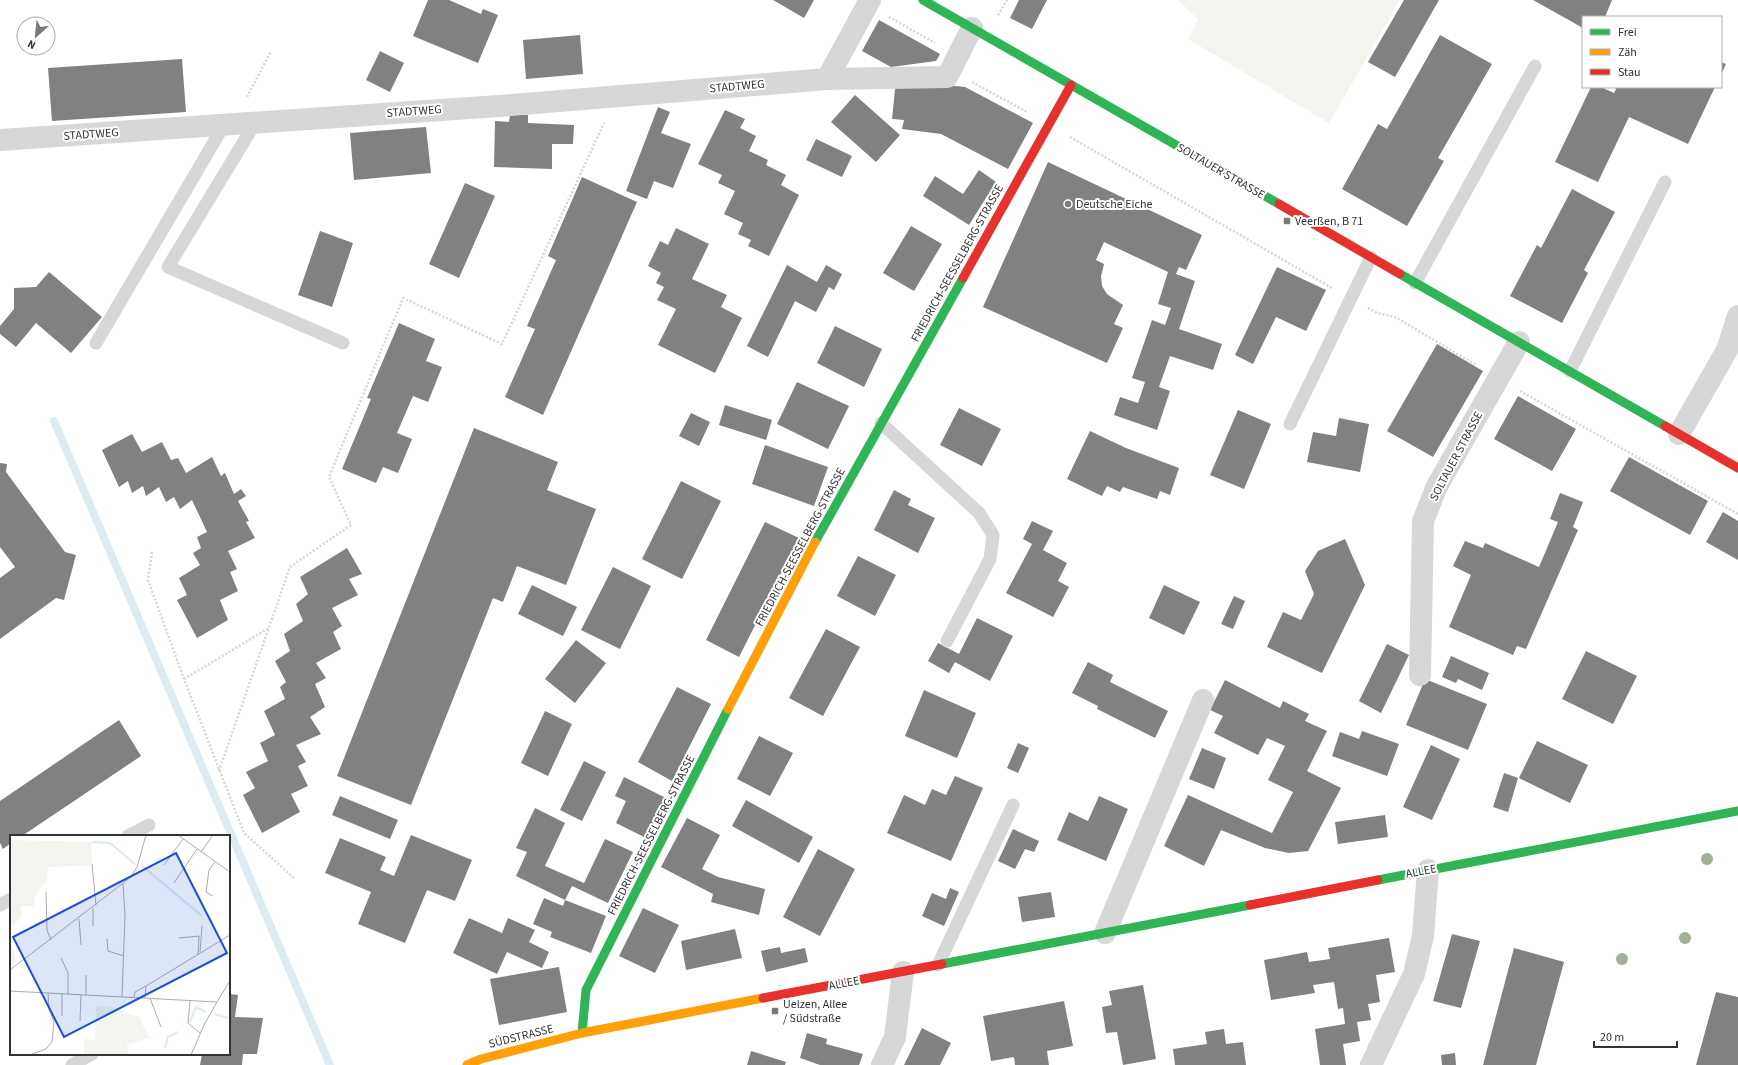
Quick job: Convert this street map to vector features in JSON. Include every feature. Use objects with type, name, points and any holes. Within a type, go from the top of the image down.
[{"type":"street","name":"SOLTAUER STRASSE","points":[[923,0],[1738,468]]},
{"type":"street","points":[[827,79],[869,2]]},
{"type":"street","points":[[951,69],[972,28]]},
{"type":"street","name":"STADTWEG","points":[[0,140],[228,125],[827,79],[947,77],[951,69]]},
{"type":"street","name":"FRIEDRICH-SEESSELBERG-STRASSE","points":[[582,1033],[586,990],[712,740],[820,533],[1071,85]]},
{"type":"street","points":[[1679,434],[1727,350],[1738,316]]},
{"type":"street","name":"SOLTAUER STRASSE","points":[[1420,675],[1423,521],[1437,486],[1519,342]]},
{"type":"street","points":[[1105,933],[1202,700]]},
{"type":"street","name":"ALLEE","points":[[582,1033],[1738,811]]},
{"type":"street","points":[[1371,1065],[1414,974],[1424,936],[1428,870]]},
{"type":"street","points":[[882,1065],[895,1037],[903,972]]},
{"type":"street","name":"SÜDSTRASSE","points":[[467,1065],[480,1058],[582,1033]]},
{"type":"lane","points":[[1415,283],[1535,66]]},
{"type":"lane","points":[[255,123],[168,267],[342,344]]},
{"type":"lane","points":[[96,343],[228,125]]},
{"type":"lane","points":[[1570,371],[1665,182]]},
{"type":"lane","points":[[1290,424],[1371,257]]},
{"type":"lane","points":[[881,423],[979,513],[993,535],[990,559],[947,641]]},
{"type":"lane","points":[[938,965],[1013,805]]},
{"type":"lane","points":[[130,835],[149,825]]},
{"type":"lane","points":[[0,904],[10,899]]},
{"type":"lane","points":[[72,1065],[90,1055]]},
{"type":"path","points":[[869,2],[944,48],[951,69],[1351,299],[1377,313],[1395,317],[1438,341],[1499,379],[1738,514]]},
{"type":"path","points":[[228,125],[271,51]]},
{"type":"path","points":[[219,771],[290,567],[351,525],[329,477],[403,298],[502,344],[616,96]]},
{"type":"path","points":[[152,552],[148,580],[184,679],[244,833],[296,878]]},
{"type":"path","points":[[184,679],[269,628]]},
{"type":"shaded area","points":[[1178,0],[1400,0],[1329,123],[1188,39],[1198,19]]},
{"type":"building","points":[[428,0],[449,0],[481,14],[483,9],[498,15],[478,63],[413,36]]},
{"type":"building","points":[[773,0],[814,0],[804,18]]},
{"type":"building","points":[[1019,0],[1047,0],[1032,29],[1010,18]]},
{"type":"building","points":[[1404,0],[1439,0],[1395,77],[1368,62]]},
{"type":"building","points":[[1533,0],[1612,0],[1605,16],[1582,16],[1582,27]]},
{"type":"building","points":[[879,20],[940,54],[936,61],[891,67],[862,51]]},
{"type":"building","points":[[580,35],[583,74],[526,79],[523,40]]},
{"type":"building","points":[[1440,35],[1492,64],[1438,158],[1444,161],[1407,226],[1342,189],[1378,124],[1387,129]]},
{"type":"building","points":[[380,51],[404,63],[390,92],[366,80]]},
{"type":"building","points":[[182,59],[186,112],[52,121],[48,68]]},
{"type":"building","points":[[1722,62],[1726,64],[1722,73]]},
{"type":"building","points":[[896,80],[965,87],[1033,123],[1008,169],[941,134],[902,129],[904,120],[892,119]]},
{"type":"building","points":[[1591,88],[1603,88],[1614,93],[1616,88],[1715,88],[1688,144],[1629,117],[1598,182],[1555,162]]},
{"type":"building","points":[[855,95],[900,135],[876,162],[831,122]]},
{"type":"building","points":[[658,107],[670,112],[661,133],[691,144],[673,188],[654,181],[647,199],[626,191]]},
{"type":"building","points":[[725,110],[745,119],[740,128],[756,136],[749,151],[768,160],[766,165],[786,175],[781,185],[799,195],[769,256],[748,246],[751,240],[738,234],[743,223],[724,214],[735,191],[718,183],[722,175],[698,164]]},
{"type":"building","points":[[510,115],[528,115],[528,123],[574,125],[573,144],[552,144],[552,169],[494,167],[495,121],[509,122]]},
{"type":"building","points":[[426,127],[431,173],[354,180],[350,133]]},
{"type":"building","points":[[816,139],[852,156],[842,177],[806,160]]},
{"type":"building","points":[[1048,162],[1202,235],[1186,270],[1179,267],[1176,274],[1195,281],[1179,329],[1222,344],[1213,370],[1170,356],[1159,387],[1170,391],[1157,430],[1114,415],[1120,397],[1138,403],[1145,382],[1132,378],[1152,320],[1165,325],[1171,308],[1158,304],[1168,272],[1104,242],[1096,260],[1104,264],[1101,276],[1102,286],[1107,294],[1123,305],[1114,324],[1123,328],[1107,363],[983,307]]},
{"type":"building","points":[[979,170],[996,182],[969,225],[923,196],[935,176],[963,194]]},
{"type":"building","points":[[582,177],[637,202],[543,415],[505,397],[535,329],[527,326],[556,260],[548,256]]},
{"type":"building","points":[[465,183],[495,196],[459,278],[429,264]]},
{"type":"building","points":[[1572,189],[1615,212],[1584,270],[1588,273],[1562,323],[1510,296],[1537,245],[1541,248]]},
{"type":"building","points":[[911,226],[942,244],[914,291],[883,273]]},
{"type":"building","points":[[676,228],[709,244],[692,279],[727,295],[721,307],[742,318],[715,373],[658,345],[676,309],[657,300],[664,287],[656,283],[661,273],[648,266],[660,241],[668,245]]},
{"type":"building","points":[[320,231],[353,243],[332,307],[298,295]]},
{"type":"building","points":[[787,265],[817,282],[826,265],[842,274],[834,290],[829,287],[816,312],[795,301],[768,357],[747,346]]},
{"type":"building","points":[[1277,267],[1326,290],[1306,331],[1276,317],[1253,364],[1235,355]]},
{"type":"building","points":[[49,272],[102,317],[71,353],[36,323],[16,347],[0,334],[0,326],[14,309],[14,288],[36,287]]},
{"type":"building","points":[[399,323],[435,339],[426,361],[442,367],[428,402],[413,396],[397,433],[412,439],[398,473],[383,467],[376,483],[342,469],[371,399],[367,398]]},
{"type":"building","points":[[835,326],[882,349],[864,387],[817,363]]},
{"type":"building","points":[[1437,344],[1483,371],[1433,457],[1387,431]]},
{"type":"building","points":[[797,382],[849,406],[828,449],[777,424]]},
{"type":"building","points":[[1518,396],[1576,429],[1552,471],[1494,439]]},
{"type":"building","points":[[725,405],[772,420],[766,440],[719,425]]},
{"type":"building","points":[[959,408],[1001,429],[982,466],[940,445]]},
{"type":"building","points":[[1238,410],[1271,424],[1244,489],[1210,475]]},
{"type":"building","points":[[691,413],[710,422],[699,446],[679,436]]},
{"type":"building","points":[[1339,418],[1369,424],[1360,472],[1307,462],[1313,432],[1336,436]]},
{"type":"building","points":[[474,428],[558,462],[547,490],[596,509],[566,585],[517,566],[503,602],[493,598],[411,805],[337,776]]},
{"type":"building","points":[[1090,431],[1126,448],[1179,468],[1170,495],[1160,491],[1157,499],[1123,487],[1120,492],[1107,486],[1102,496],[1067,479]]},
{"type":"building","points":[[132,434],[142,452],[162,442],[171,460],[178,458],[186,473],[212,457],[221,476],[225,473],[234,494],[241,489],[246,496],[238,501],[249,521],[246,522],[255,538],[228,551],[237,569],[230,572],[238,591],[220,600],[228,620],[197,638],[177,600],[187,595],[179,578],[200,565],[193,553],[201,548],[197,537],[207,532],[192,500],[180,509],[174,497],[166,502],[159,487],[146,496],[143,486],[132,493],[128,481],[119,487],[102,450]]},
{"type":"building","points":[[765,445],[828,467],[814,506],[752,484]]},
{"type":"building","points":[[1629,457],[1708,501],[1690,535],[1610,491]]},
{"type":"building","points":[[0,463],[7,464],[6,472],[65,552],[76,555],[64,600],[56,598],[0,639],[0,578],[15,567],[0,547]]},
{"type":"building","points":[[681,481],[721,501],[682,579],[642,559]]},
{"type":"building","points":[[894,490],[911,499],[908,505],[935,518],[918,553],[874,530]]},
{"type":"building","points":[[1560,493],[1583,502],[1573,527],[1578,530],[1526,649],[1517,646],[1513,655],[1449,627],[1471,575],[1453,566],[1465,541],[1483,548],[1485,543],[1539,567],[1558,522],[1550,519]]},
{"type":"building","points":[[1723,512],[1738,521],[1738,560],[1706,542]]},
{"type":"building","points":[[1032,521],[1053,531],[1043,550],[1067,563],[1058,581],[1069,587],[1053,617],[1006,593],[1032,544],[1023,539]]},
{"type":"building","points":[[765,522],[799,538],[739,657],[706,640]]},
{"type":"building","points":[[1345,539],[1365,585],[1322,673],[1267,647],[1283,612],[1301,620],[1314,594],[1305,571],[1318,551]]},
{"type":"building","points":[[347,548],[362,574],[349,579],[358,595],[332,608],[342,626],[333,632],[341,649],[316,663],[326,678],[315,684],[325,707],[310,717],[321,734],[296,745],[306,762],[298,766],[308,786],[291,794],[300,812],[262,833],[243,795],[255,788],[246,772],[268,761],[260,743],[275,735],[264,711],[285,699],[280,687],[286,682],[275,661],[290,651],[284,634],[303,621],[296,604],[308,594],[300,577]]},
{"type":"building","points":[[858,556],[896,575],[875,616],[837,596]]},
{"type":"building","points":[[613,567],[651,586],[620,649],[581,630]]},
{"type":"building","points":[[532,585],[577,607],[563,636],[518,614]]},
{"type":"building","points":[[1164,585],[1200,602],[1184,635],[1149,618]]},
{"type":"building","points":[[1234,596],[1245,601],[1233,629],[1221,624]]},
{"type":"building","points":[[977,618],[1013,636],[990,681],[955,662],[949,673],[928,661],[938,643],[959,654]]},
{"type":"building","points":[[826,629],[860,647],[823,716],[789,698]]},
{"type":"building","points":[[576,640],[606,663],[575,703],[545,679]]},
{"type":"building","points":[[1387,644],[1409,655],[1381,713],[1359,701]]},
{"type":"building","points":[[1586,651],[1637,676],[1613,724],[1562,699]]},
{"type":"building","points":[[1451,656],[1489,673],[1482,690],[1458,679],[1456,683],[1442,677]]},
{"type":"building","points":[[1088,662],[1113,675],[1110,682],[1168,711],[1155,738],[1097,709],[1098,706],[1072,693]]},
{"type":"building","points":[[1425,679],[1487,704],[1468,750],[1406,725]]},
{"type":"building","points":[[1225,680],[1280,708],[1283,701],[1309,714],[1305,721],[1327,731],[1307,771],[1341,788],[1308,851],[1289,853],[1265,848],[1221,830],[1204,866],[1164,846],[1188,795],[1272,833],[1293,792],[1268,780],[1285,746],[1267,738],[1258,755],[1214,733],[1223,716],[1210,710]]},
{"type":"building","points":[[677,687],[711,704],[672,781],[638,762]]},
{"type":"building","points":[[924,690],[976,713],[957,758],[905,736]]},
{"type":"building","points":[[545,711],[572,724],[548,776],[521,763]]},
{"type":"building","points":[[119,720],[141,756],[23,835],[10,835],[10,844],[3,849],[0,843],[0,801]]},
{"type":"building","points":[[1362,731],[1399,744],[1387,776],[1332,756],[1340,732],[1359,739]]},
{"type":"building","points":[[759,736],[793,753],[770,796],[737,779]]},
{"type":"building","points":[[1537,741],[1588,765],[1570,803],[1519,778]]},
{"type":"building","points":[[1018,743],[1029,748],[1018,773],[1007,768]]},
{"type":"building","points":[[1431,745],[1460,759],[1432,820],[1403,807]]},
{"type":"building","points":[[1202,748],[1226,758],[1214,789],[1189,779]]},
{"type":"building","points":[[584,761],[606,772],[582,821],[560,810]]},
{"type":"building","points":[[1504,773],[1518,778],[1508,812],[1493,807]]},
{"type":"building","points":[[955,776],[983,788],[951,861],[887,833],[904,795],[925,805],[932,789],[946,795]]},
{"type":"building","points":[[624,777],[666,798],[646,838],[616,823],[626,801],[615,796]]},
{"type":"building","points":[[340,796],[398,820],[390,839],[332,815]]},
{"type":"building","points":[[1099,796],[1128,809],[1106,861],[1057,840],[1069,812],[1088,821]]},
{"type":"building","points":[[746,800],[813,837],[799,863],[732,826]]},
{"type":"building","points":[[535,808],[565,823],[545,866],[584,883],[605,839],[633,852],[608,903],[572,886],[565,900],[516,876],[527,852],[516,848]]},
{"type":"building","points":[[1385,815],[1388,837],[1338,844],[1335,822]]},
{"type":"building","points":[[687,818],[720,835],[702,869],[718,877],[765,889],[759,915],[711,902],[713,894],[661,867]]},
{"type":"building","points":[[1013,829],[1039,841],[1034,852],[1025,849],[1015,869],[998,861]]},
{"type":"building","points":[[411,835],[472,860],[455,901],[427,890],[405,943],[358,924],[371,892],[325,873],[340,838],[386,857],[380,870],[394,876]]},
{"type":"building","points":[[818,849],[855,869],[820,936],[783,917]]},
{"type":"building","points":[[950,888],[959,892],[944,926],[922,916],[932,893],[946,899]]},
{"type":"building","points":[[1051,892],[1055,917],[1022,922],[1018,897]]},
{"type":"building","points":[[544,898],[563,906],[565,900],[606,916],[591,953],[550,937],[552,932],[533,924]]},
{"type":"building","points":[[643,908],[679,925],[655,973],[619,956]]},
{"type":"building","points":[[469,918],[502,933],[508,918],[535,930],[529,942],[549,952],[542,968],[507,952],[497,974],[453,953]]},
{"type":"building","points":[[735,929],[742,958],[686,970],[681,941]]},
{"type":"building","points":[[1452,934],[1480,941],[1461,1008],[1433,1001]]},
{"type":"building","points":[[1389,938],[1395,972],[1376,975],[1380,1002],[1368,1004],[1371,1020],[1357,1022],[1360,1041],[1343,1044],[1346,1065],[1320,1065],[1315,1029],[1345,1024],[1343,1008],[1338,1009],[1334,982],[1313,985],[1315,993],[1271,1000],[1264,960],[1307,952],[1309,962],[1330,959],[1328,948]]},
{"type":"building","points":[[780,947],[781,953],[805,948],[808,962],[766,972],[761,951]]},
{"type":"building","points":[[1514,948],[1564,962],[1536,1065],[1483,1065]]},
{"type":"building","points":[[559,967],[567,1012],[499,1025],[490,979]]},
{"type":"building","points":[[1143,985],[1156,1059],[1123,1065],[1117,1032],[1106,1033],[1102,1007],[1112,1005],[1109,991]]},
{"type":"building","points":[[1716,992],[1738,997],[1738,1065],[1696,1065]]},
{"type":"building","points":[[230,994],[238,995],[235,1017],[263,1018],[257,1054],[243,1054],[242,1065],[200,1065],[202,1055],[230,1055]]},
{"type":"building","points":[[1064,1001],[1073,1046],[1047,1051],[1049,1065],[1015,1065],[1014,1057],[991,1061],[983,1016]]},
{"type":"building","points":[[922,1028],[951,1043],[940,1065],[904,1065]]},
{"type":"building","points":[[1224,1029],[1226,1044],[1243,1042],[1246,1065],[1175,1065],[1173,1049],[1207,1044],[1205,1032]]},
{"type":"building","points":[[807,1033],[827,1039],[826,1044],[863,1054],[859,1065],[820,1065],[800,1058]]},
{"type":"building","points":[[751,1051],[786,1062],[785,1065],[747,1065]]},
{"type":"building","points":[[1455,1053],[1456,1065],[1442,1065],[1441,1055]]},
{"type":"waterway","points":[[54,421],[330,1065]]},
{"type":"traffic: fast","points":[[923,0],[1279,204]]},
{"type":"traffic: fast","points":[[1400,274],[1665,426]]},
{"type":"traffic: fast","points":[[815,542],[963,278]]},
{"type":"traffic: fast","points":[[582,1033],[586,990],[728,709]]},
{"type":"traffic: fast","points":[[1378,880],[1738,811]]},
{"type":"traffic: fast","points":[[942,964],[1250,905]]},
{"type":"traffic: slow","points":[[728,709],[815,542]]},
{"type":"traffic: slow","points":[[467,1065],[481,1059],[582,1033],[763,998]]},
{"type":"traffic: jam","points":[[963,278],[1071,85]]},
{"type":"traffic: jam","points":[[1279,204],[1400,274]]},
{"type":"traffic: jam","points":[[1665,426],[1738,468]]},
{"type":"traffic: jam","points":[[1250,905],[1378,880]]},
{"type":"traffic: jam","points":[[763,998],[942,964]]},
{"type":"place","name":"Deutsche Eiche","points":[[1068,204]]},
{"type":"place","name":"Veerßen, B 71","points":[[1287,221]]},
{"type":"place","name":"Uelzen, Allee / Südstraße","points":[[775,1011]]}]
